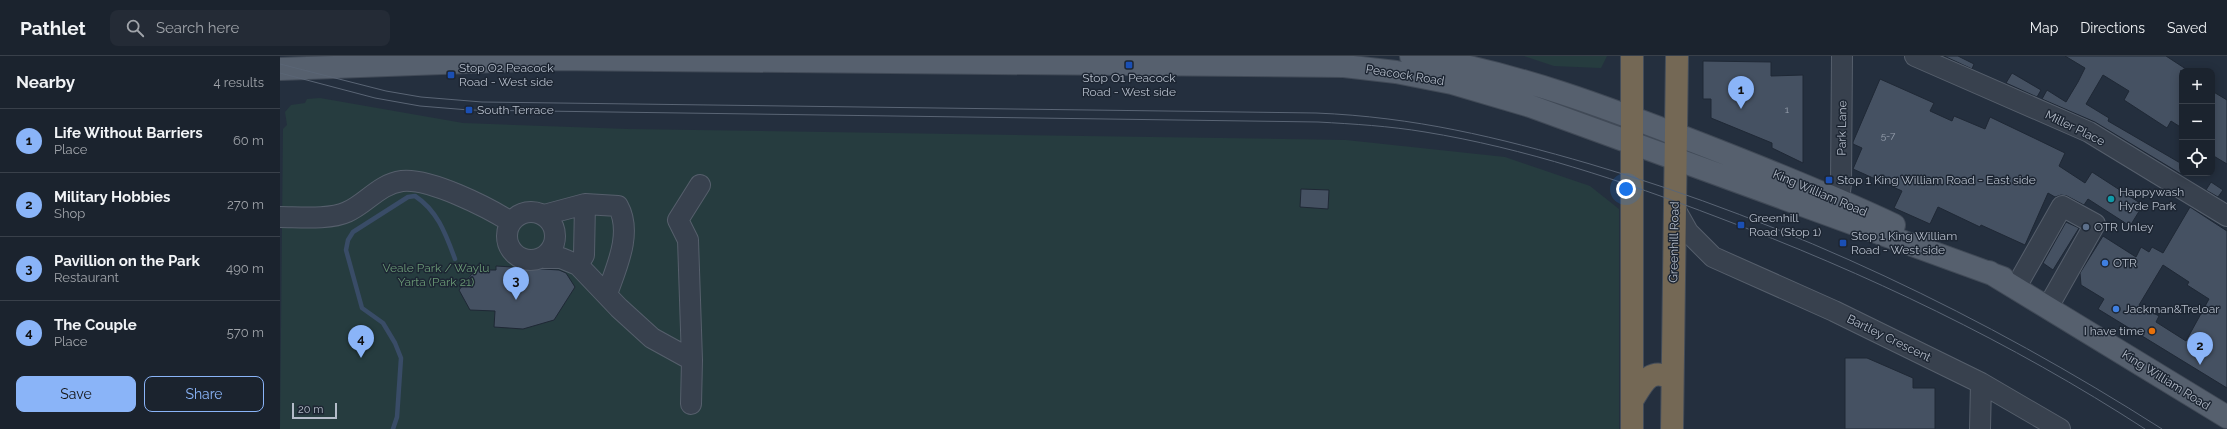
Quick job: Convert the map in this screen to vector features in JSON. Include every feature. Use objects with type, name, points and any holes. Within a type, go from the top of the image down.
[{"type":"highway","points":[[1632,56],[1632,429]]},
{"type":"highway","name":"Greenhill Road","points":[[1672,429],[1677,56]]},
{"type":"highway","points":[[1632,401],[1644,382],[1656,374],[1662,374],[1672,379]]},
{"type":"main road","name":"Peacock Road","points":[[1411,56],[1448,61],[1500,74],[1632,117]]},
{"type":"main road","name":"Peacock Road","points":[[280,69],[550,59],[735,58],[1344,66],[1396,72],[1452,83],[1530,106],[1632,143]]},
{"type":"main road","name":"King William Road","points":[[1632,117],[1839,199],[2009,282],[2227,418]]},
{"type":"main road","name":"King William Road","points":[[1632,143],[2009,282]]},
{"type":"street","name":"Park Lane","points":[[1839,199],[1841,184],[1842,56]]},
{"type":"street","name":"Miller Place","points":[[1916,56],[2089,132],[2227,216]]},
{"type":"street","points":[[280,216],[325,216],[346,212],[377,190],[401,181],[428,184],[492,210],[512,222]]},
{"type":"street","points":[[691,404],[692,360],[688,240],[678,220],[700,185]]},
{"type":"street","points":[[544,215],[585,204],[618,206],[623,215],[623,239],[621,253],[607,294]]},
{"type":"street","points":[[578,266],[584,255],[585,204]]},
{"type":"street","points":[[2009,282],[2062,206],[2095,224],[2048,307]]},
{"type":"street","name":"Bartley Crescent","points":[[1675,209],[1692,237],[1713,257],[1834,311],[1981,383],[2060,429]]},
{"type":"street","points":[[544,258],[552,251],[556,242],[556,231],[551,222],[544,215],[535,212],[526,212],[518,216],[512,222],[507,238],[513,253],[528,261],[544,258],[561,258],[578,266],[619,308],[652,338],[692,360]]},
{"type":"street","points":[[1980,429],[1981,383]]},
{"type":"green space","points":[[1524,56],[1607,56],[1601,68],[1554,66]]},
{"type":"green space","name":"Veale Park / Waylu Yarta (Park 21)","points":[[320,98],[463,123],[628,129],[1346,140],[1505,157],[1590,186],[1619,209],[1619,429],[280,429],[283,129],[287,125],[285,112],[291,105],[305,103],[307,99]]},
{"type":"building","points":[[1944,56],[1958,56],[1974,64],[1972,69]]},
{"type":"building","points":[[2065,56],[2166,56],[2184,68],[2179,68],[2179,126],[2171,121],[2167,128],[2124,100],[2129,91],[2103,75],[2086,104],[2109,118],[2108,121],[2179,162],[2179,173],[2095,122],[2042,99],[2047,90],[2066,102],[2085,68]]},
{"type":"building","points":[[1703,61],[1771,62],[1771,76],[1803,75],[1803,163],[1772,148],[1772,143],[1711,118],[1711,99],[1703,99]]},
{"type":"building","points":[[2012,73],[2041,90],[2037,97],[2006,83]]},
{"type":"building","points":[[1880,79],[1934,103],[1930,111],[1952,121],[1954,116],[1985,129],[1990,117],[2034,138],[2065,153],[2059,166],[2085,183],[2092,172],[2143,205],[2130,226],[2088,199],[2084,205],[2067,196],[2061,195],[2055,197],[2048,193],[2025,245],[1981,225],[1980,227],[1938,207],[1930,224],[1894,208],[1902,191],[1853,169],[1862,148],[1853,144],[1853,142]]},
{"type":"building","points":[[2215,93],[2227,100],[2227,164],[2215,157]]},
{"type":"building","points":[[2211,182],[2223,190],[2218,197],[2206,190]]},
{"type":"building","points":[[1301,189],[1329,190],[1328,209],[1300,207]]},
{"type":"building","points":[[2190,207],[2227,231],[2227,388],[2098,309],[2104,299],[2081,285],[2080,273],[2103,236],[2136,257],[2141,247],[2149,252],[2152,247],[2163,253]],"holes":[[[2163,265],[2189,282],[2187,285],[2209,299],[2186,341],[2156,322],[2159,316],[2139,305]]]},
{"type":"building","points":[[2066,222],[2079,228],[2053,270],[2043,263]]},
{"type":"building","points":[[496,266],[559,270],[566,273],[575,287],[554,320],[523,329],[494,327],[495,311],[470,310],[459,290],[475,270],[496,270]]},
{"type":"building","points":[[1845,358],[1867,358],[1913,378],[1913,388],[1935,388],[1935,429],[1845,429]]},
{"type":"waterway","points":[[393,429],[397,417],[401,358],[395,343],[383,323],[362,308],[346,250],[348,240],[353,232],[408,197],[415,196],[423,202],[435,216],[444,232],[455,259]]},
{"type":"tram line","points":[[280,64],[386,91],[421,97],[482,102],[1316,113],[1387,119],[1455,130],[1522,145],[1590,164],[1739,214],[1813,244],[1885,276],[2026,348],[2162,429]]},
{"type":"tram line","points":[[280,73],[375,98],[420,106],[469,110],[1318,122],[1398,128],[1462,139],[1536,156],[1646,191],[1717,217],[1828,262],[1937,311],[1990,338],[2043,367],[2145,429]]},
{"type":"place","name":"Stop O1 Peacock Road - West side","points":[[1129,65]]},
{"type":"place","name":"Stop O2 Peacock Road - West side","points":[[451,75]]},
{"type":"place","name":"Life Without Barriers","points":[[1741,109]]},
{"type":"place","name":"South Terrace","points":[[469,110]]},
{"type":"place","name":"Stop 1 King William Road - East side","points":[[1829,180]]},
{"type":"place","name":"Happywash Hyde Park","points":[[2111,199]]},
{"type":"place","name":"Greenhill Road (Stop 1)","points":[[1741,225]]},
{"type":"place","name":"OTR Unley","points":[[2086,227]]},
{"type":"place","name":"Stop 1 King William Road - West side","points":[[1843,243]]},
{"type":"place","name":"OTR","points":[[2105,263]]},
{"type":"place","name":"Pavillion on the Park","points":[[516,300]]},
{"type":"place","name":"Jackman&Treloar","points":[[2116,309]]},
{"type":"place","name":"I have time","points":[[2152,331]]},
{"type":"place","name":"The Couple","points":[[361,358]]},
{"type":"place","name":"Military Hobbies","points":[[2200,365]]}]
